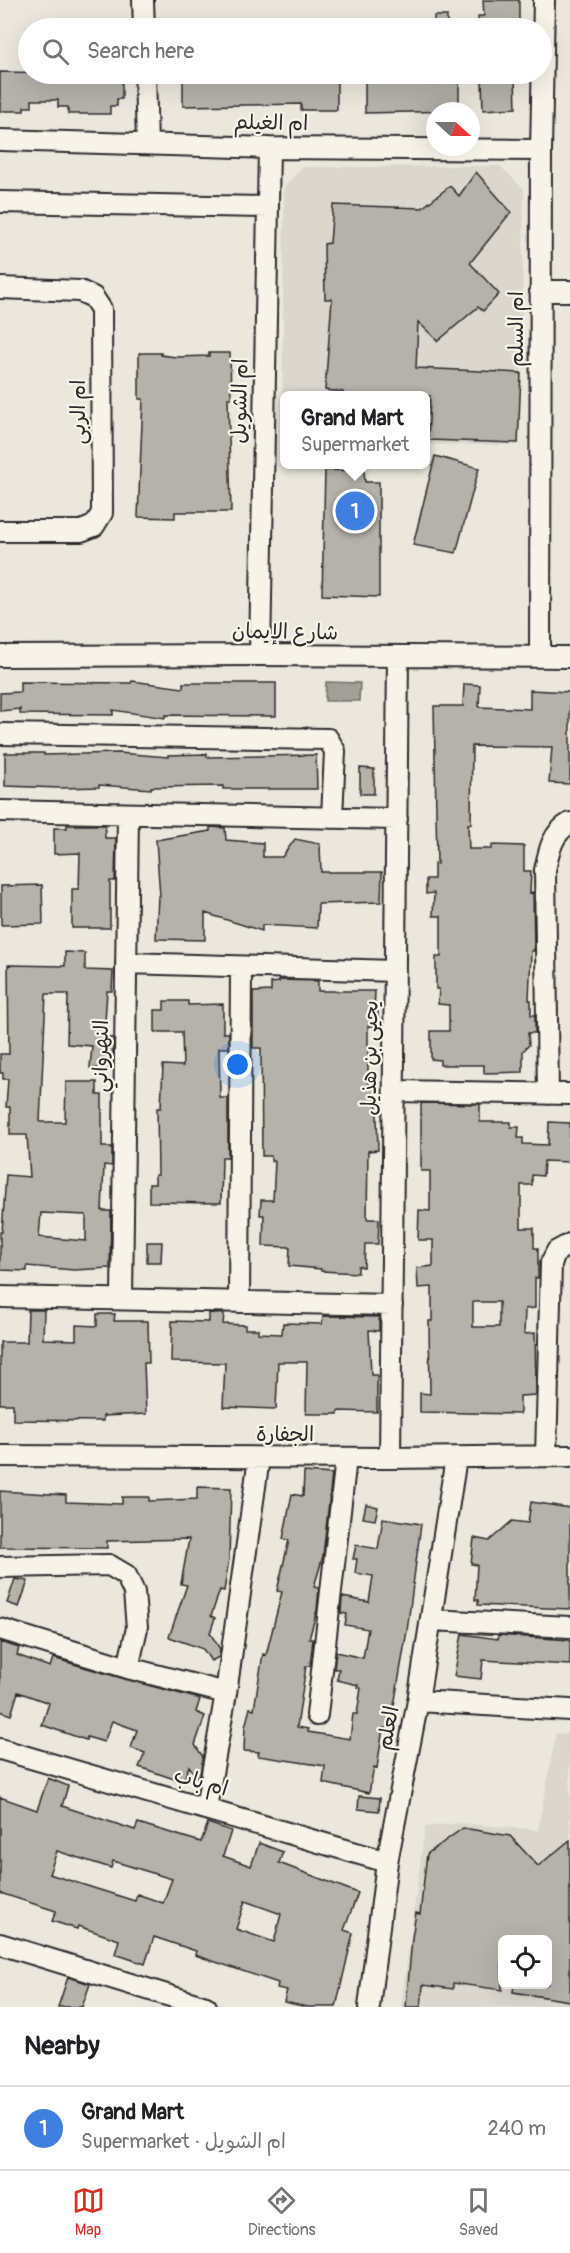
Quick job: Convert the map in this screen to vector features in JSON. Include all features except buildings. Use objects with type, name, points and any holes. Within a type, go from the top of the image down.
[{"type":"street","points":[[143,0],[144,18]]},
{"type":"street","name":"ام السلم","points":[[544,0],[544,18]]},
{"type":"street","points":[[145,84],[147,144]]},
{"type":"street","name":"ام السلم","points":[[540,657],[542,84]]},
{"type":"street","name":"ام الغيلم","points":[[0,140],[269,148],[541,150]]},
{"type":"street","name":"ام الشويل","points":[[260,655],[269,148]]},
{"type":"street","points":[[0,202],[268,207]]},
{"type":"street","name":"ام الربى","points":[[0,288],[80,291],[93,297],[101,309],[102,513],[94,526],[81,531],[0,531]]},
{"type":"street","points":[[540,291],[570,291]]},
{"type":"street","name":"شارع الإيمان","points":[[0,656],[570,657]]},
{"type":"street","name":"يحيى بن هذيل","points":[[390,1458],[398,657]]},
{"type":"street","points":[[0,734],[328,739],[335,751],[332,818]]},
{"type":"street","points":[[0,811],[397,819]]},
{"type":"street","name":"النهرواني","points":[[122,1299],[128,814]]},
{"type":"street","points":[[548,1094],[545,870],[549,848],[555,835],[570,823]]},
{"type":"street","points":[[126,963],[395,971]]},
{"type":"street","points":[[239,1302],[241,966]]},
{"type":"street","points":[[394,1091],[570,1094]]},
{"type":"street","points":[[546,1456],[551,1263],[557,1251],[570,1244]]},
{"type":"street","points":[[0,1297],[392,1305]]},
{"type":"street","name":"الجفارة","points":[[0,1456],[456,1458],[570,1456]]},
{"type":"street","points":[[206,1808],[226,1693],[260,1458]]},
{"type":"street","points":[[317,1715],[346,1458]]},
{"type":"street","name":"العلم","points":[[369,2007],[387,1862],[418,1701],[456,1458]]},
{"type":"street","points":[[0,1567],[108,1565],[126,1575],[134,1592],[137,1628],[128,1668]]},
{"type":"street","points":[[431,1620],[570,1627]]},
{"type":"street","points":[[0,1629],[128,1668],[226,1693]]},
{"type":"street","points":[[418,1701],[570,1710]]},
{"type":"street","name":"ام باب","points":[[0,1749],[387,1862]]},
{"type":"street","points":[[0,1944],[206,2007]]},
{"type":"shaded area","points":[[500,166],[524,189],[520,445],[430,445],[430,391],[282,391],[284,187],[302,167]]},
{"type":"shaded area","points":[[326,682],[360,683],[359,701],[325,701]]},
{"type":"shaded area","points":[[556,1733],[570,1734],[570,2007],[401,2007],[425,1827],[460,1823],[538,1830]]},
{"type":"place","name":"Grand Mart","points":[[355,511]]}]
